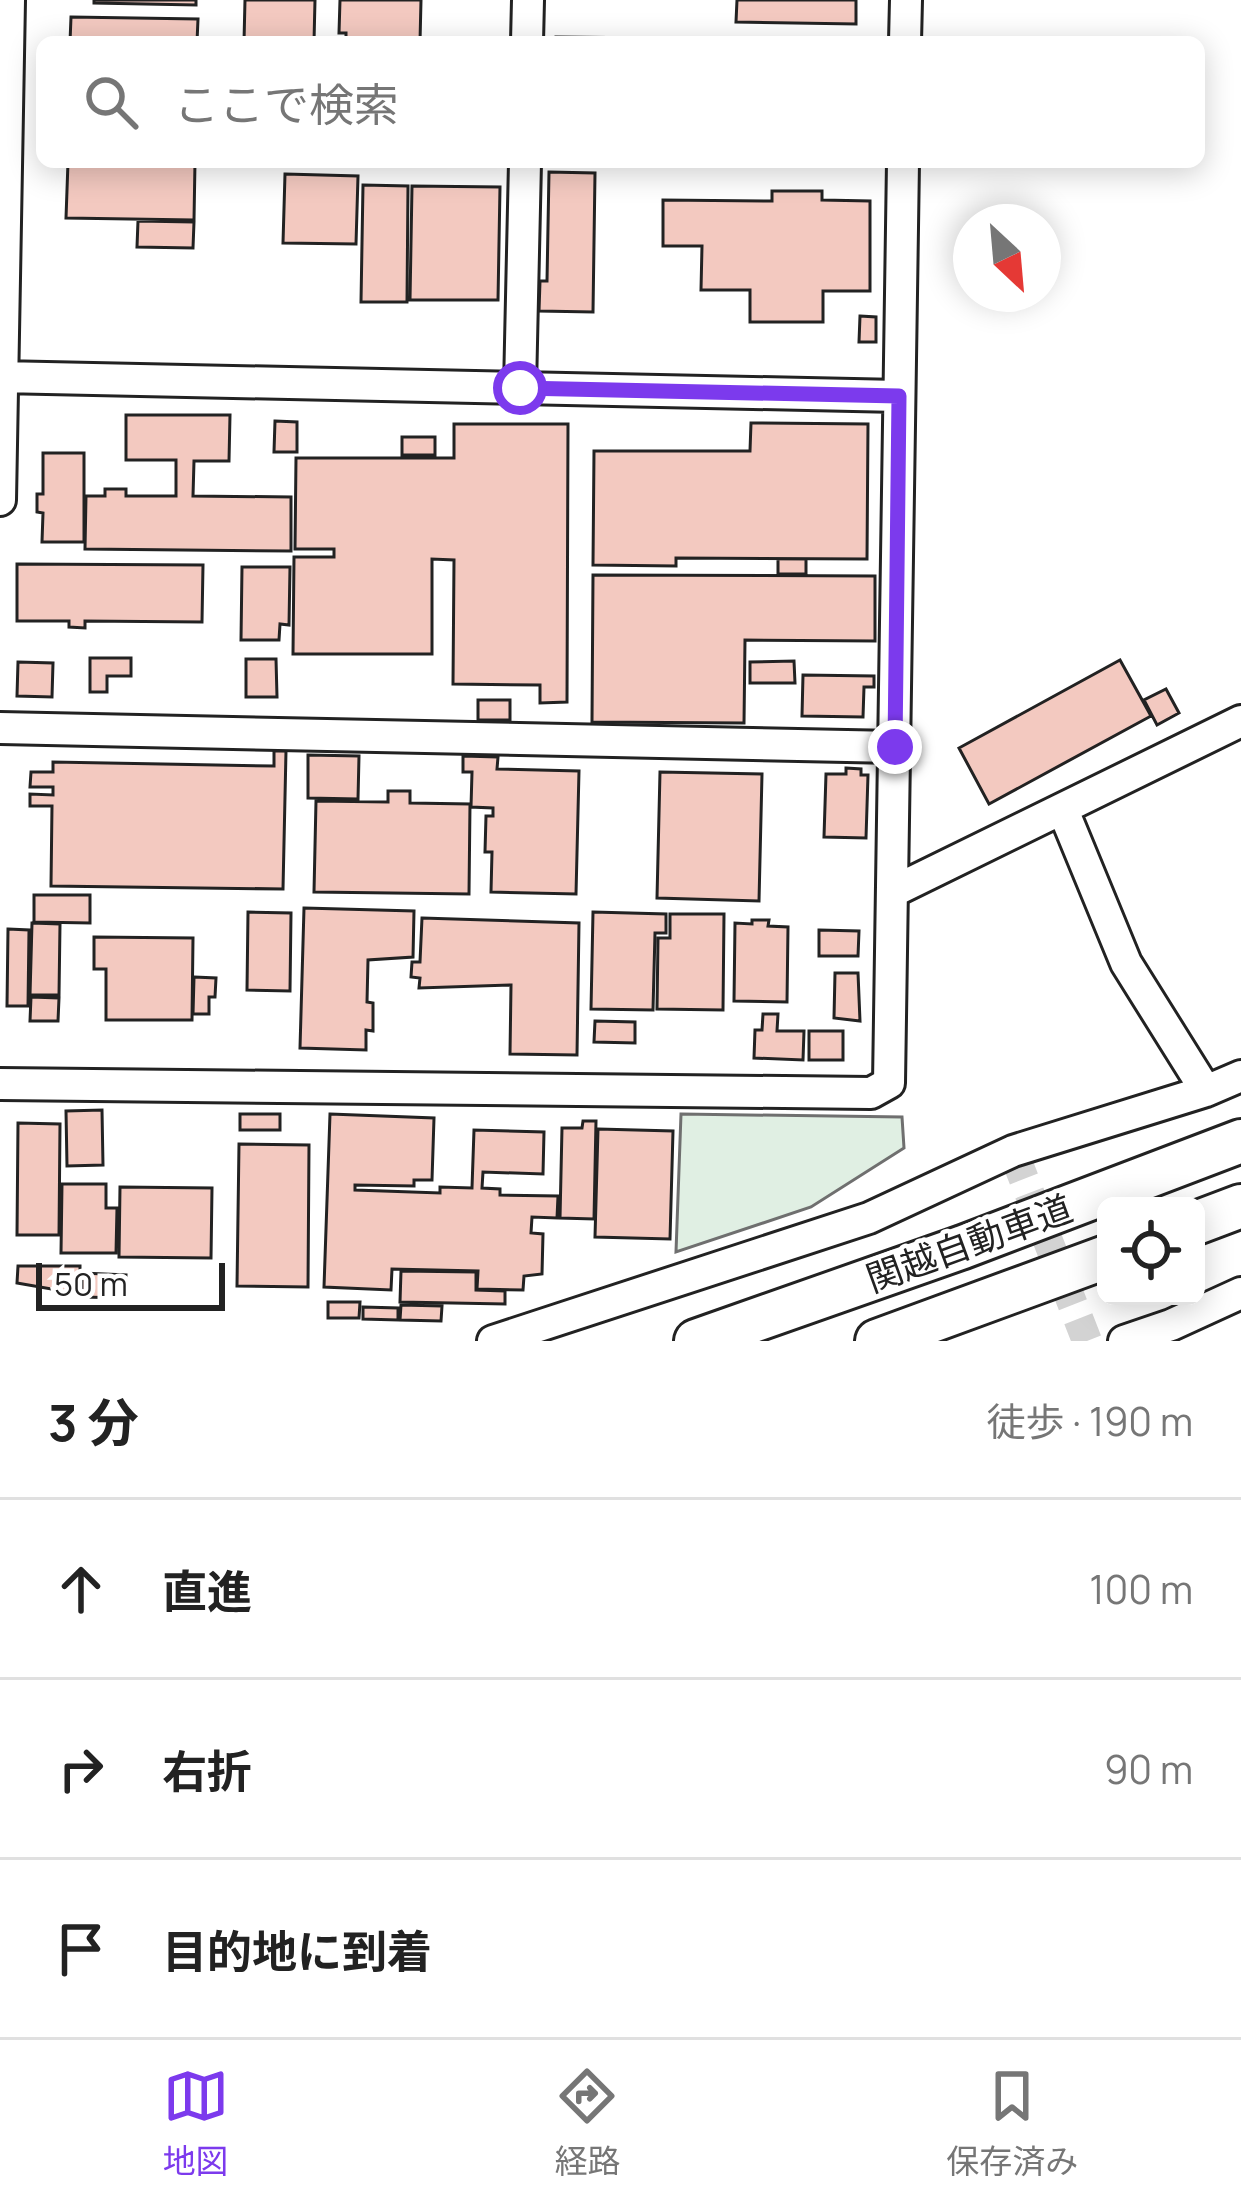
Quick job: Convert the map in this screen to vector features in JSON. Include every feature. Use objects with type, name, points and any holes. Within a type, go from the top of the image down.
[{"type":"highway","name":"関越自動車道","points":[[696,1341],[1241,1142]]},
{"type":"highway","points":[[1205,1220],[1241,1206]]},
{"type":"highway","name":"関越自動車道","points":[[877,1341],[1097,1260]]},
{"type":"street","points":[[0,500],[9,0]]},
{"type":"street","points":[[527,36],[528,0]]},
{"type":"street","points":[[905,36],[906,0]]},
{"type":"street","points":[[520,388],[524,168]]},
{"type":"street","points":[[0,1084],[871,1093],[889,1083],[903,168]]},
{"type":"street","points":[[2,377],[899,396]]},
{"type":"street","points":[[892,892],[1241,721]]},
{"type":"street","points":[[0,728],[895,747]]},
{"type":"street","points":[[1063,810],[1126,963],[1206,1091]]},
{"type":"street","points":[[493,1341],[869,1218],[1013,1150],[1241,1076]]},
{"type":"street","points":[[1124,1341],[1241,1293]]},
{"type":"green space","points":[[681,1114],[902,1117],[904,1148],[811,1207],[676,1252]]},
{"type":"building","points":[[196,0],[196,5],[94,3]]},
{"type":"building","points":[[245,0],[315,0],[314,36],[244,36]]},
{"type":"building","points":[[340,0],[421,0],[420,36],[339,33]]},
{"type":"building","points":[[737,0],[856,0],[856,24],[736,22]]},
{"type":"building","points":[[71,17],[198,19],[197,36],[70,36]]},
{"type":"building","points":[[68,168],[195,168],[194,220],[66,218]]},
{"type":"building","points":[[549,172],[595,173],[593,312],[539,311],[540,281],[547,281]]},
{"type":"building","points":[[285,174],[358,176],[356,244],[283,243]]},
{"type":"building","points":[[363,185],[408,186],[407,302],[361,302]]},
{"type":"building","points":[[412,186],[500,187],[498,300],[410,300]]},
{"type":"building","points":[[772,191],[822,191],[822,200],[870,201],[870,291],[823,291],[823,322],[750,322],[750,290],[701,290],[702,246],[663,246],[663,200],[772,201]]},
{"type":"building","points":[[138,221],[194,222],[193,248],[137,247]]},
{"type":"building","points":[[860,316],[876,317],[876,342],[859,342]]},
{"type":"building","points":[[126,415],[230,415],[229,461],[194,461],[193,496],[291,497],[291,551],[85,549],[86,496],[105,496],[105,489],[126,489],[126,496],[176,496],[176,460],[126,460]]},
{"type":"building","points":[[275,421],[297,422],[297,452],[274,452]]},
{"type":"building","points":[[751,423],[868,424],[867,559],[676,558],[676,566],[593,565],[594,451],[750,451]]},
{"type":"building","points":[[454,424],[568,424],[567,702],[540,703],[540,685],[453,684],[454,560],[432,559],[432,654],[293,654],[294,557],[334,557],[334,549],[295,549],[296,458],[454,458]]},
{"type":"building","points":[[402,437],[435,437],[435,455],[402,455]]},
{"type":"building","points":[[43,453],[84,453],[84,542],[42,542],[43,513],[37,512],[37,494],[43,494]]},
{"type":"building","points":[[778,559],[806,559],[806,574],[778,574]]},
{"type":"building","points":[[17,564],[203,565],[202,622],[85,621],[85,628],[69,627],[69,621],[17,621]]},
{"type":"building","points":[[242,567],[290,567],[289,625],[280,624],[279,640],[241,640]]},
{"type":"building","points":[[593,575],[875,576],[875,641],[745,640],[744,723],[592,722]]},
{"type":"building","points":[[90,658],[131,658],[131,676],[107,676],[107,692],[90,692]]},
{"type":"building","points":[[246,659],[276,659],[277,697],[246,697]]},
{"type":"building","points":[[1120,660],[1151,716],[989,804],[959,748]]},
{"type":"building","points":[[794,661],[795,683],[750,683],[750,662]]},
{"type":"building","points":[[18,662],[53,663],[52,697],[17,696]]},
{"type":"building","points":[[803,675],[874,676],[874,687],[864,687],[863,717],[802,716]]},
{"type":"building","points":[[1166,689],[1179,713],[1157,725],[1144,700]]},
{"type":"building","points":[[478,700],[510,700],[510,720],[478,720]]},
{"type":"building","points":[[274,751],[286,751],[283,889],[51,886],[52,806],[30,806],[30,794],[53,795],[53,787],[30,787],[31,772],[53,772],[53,762],[274,766]]},
{"type":"building","points":[[308,755],[359,756],[358,799],[308,798]]},
{"type":"building","points":[[463,756],[498,757],[497,769],[579,771],[576,894],[491,892],[492,852],[485,852],[486,816],[493,816],[493,808],[471,807],[472,772],[463,772]]},
{"type":"building","points":[[846,768],[868,775],[866,838],[824,837],[826,774],[846,774]]},
{"type":"building","points":[[660,772],[762,774],[759,901],[657,898]]},
{"type":"building","points":[[388,791],[410,791],[410,803],[470,804],[469,894],[314,892],[316,801],[388,802]]},
{"type":"building","points":[[34,895],[90,895],[90,923],[34,922]]},
{"type":"building","points":[[304,908],[414,911],[413,957],[368,960],[367,1002],[373,1003],[373,1031],[366,1030],[366,1050],[300,1048]]},
{"type":"building","points":[[248,912],[291,913],[290,991],[247,990]]},
{"type":"building","points":[[593,912],[666,914],[666,933],[655,933],[653,1010],[591,1009]]},
{"type":"building","points":[[670,914],[724,914],[723,1010],[657,1009],[658,938],[670,938]]},
{"type":"building","points":[[422,918],[579,923],[577,1055],[510,1054],[511,985],[419,988],[420,978],[411,977],[412,962],[420,962]]},
{"type":"building","points":[[752,920],[788,927],[787,1002],[734,1001],[735,923],[752,924]]},
{"type":"building","points":[[32,923],[60,924],[59,995],[30,995]]},
{"type":"building","points":[[8,929],[29,930],[28,1006],[7,1006]]},
{"type":"building","points":[[819,930],[859,931],[858,956],[819,956]]},
{"type":"building","points":[[94,937],[193,938],[192,1020],[106,1020],[106,969],[94,969]]},
{"type":"building","points":[[835,973],[858,973],[860,1021],[834,1018]]},
{"type":"building","points":[[194,977],[216,978],[209,1014],[193,1014]]},
{"type":"building","points":[[31,997],[59,998],[58,1021],[30,1021]]},
{"type":"building","points":[[763,1014],[778,1014],[777,1031],[804,1031],[803,1060],[754,1058],[755,1030],[762,1030]]},
{"type":"building","points":[[595,1021],[635,1022],[635,1043],[594,1042]]},
{"type":"building","points":[[809,1031],[843,1031],[843,1060],[809,1060]]},
{"type":"building","points":[[102,1110],[103,1165],[67,1166],[66,1111]]},
{"type":"building","points":[[240,1114],[280,1114],[280,1130],[240,1130]]},
{"type":"building","points":[[330,1114],[434,1118],[432,1180],[414,1180],[414,1186],[355,1185],[355,1190],[440,1193],[440,1187],[472,1188],[474,1130],[544,1132],[543,1174],[483,1172],[482,1188],[500,1189],[500,1195],[558,1196],[557,1218],[532,1217],[531,1233],[543,1234],[542,1274],[524,1276],[523,1290],[477,1289],[478,1271],[392,1269],[391,1290],[324,1287]]},
{"type":"building","points":[[583,1121],[596,1121],[594,1219],[560,1218],[562,1128],[582,1128]]},
{"type":"building","points":[[18,1123],[60,1124],[59,1235],[17,1235]]},
{"type":"building","points":[[598,1129],[673,1131],[670,1239],[595,1237]]},
{"type":"building","points":[[239,1144],[309,1145],[308,1287],[237,1286]]},
{"type":"building","points":[[62,1184],[106,1184],[106,1208],[117,1208],[116,1253],[61,1253]]},
{"type":"building","points":[[120,1187],[212,1188],[211,1258],[119,1257]]},
{"type":"building","points":[[18,1266],[80,1266],[80,1294],[17,1283]]},
{"type":"building","points":[[401,1271],[476,1272],[476,1290],[505,1291],[505,1304],[400,1302]]},
{"type":"building","points":[[82,1273],[126,1275],[125,1298],[82,1297]]},
{"type":"building","points":[[328,1302],[360,1302],[359,1318],[328,1318]]},
{"type":"building","points":[[401,1305],[442,1306],[441,1321],[400,1320]]},
{"type":"building","points":[[363,1307],[398,1308],[398,1320],[363,1319]]},
{"type":"tunnel","points":[[1013,1151],[1087,1341]]},
{"type":"route","points":[[520,388],[899,396],[895,747]]}]
